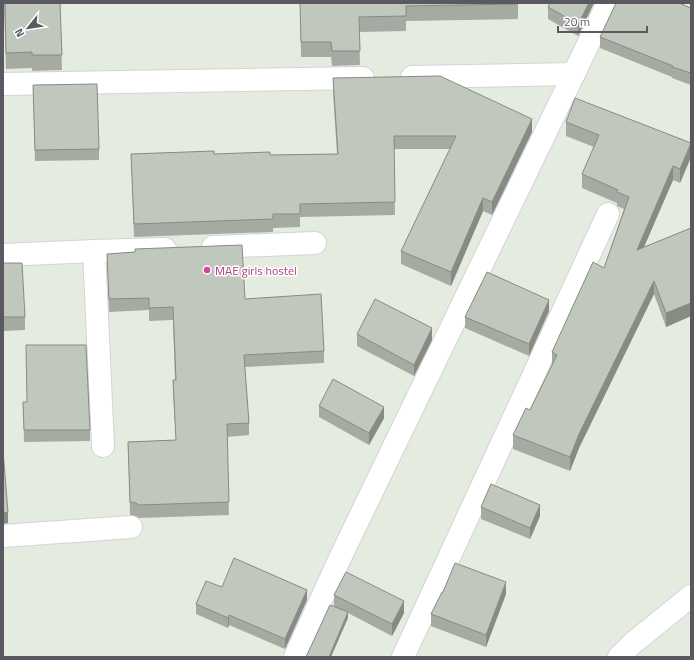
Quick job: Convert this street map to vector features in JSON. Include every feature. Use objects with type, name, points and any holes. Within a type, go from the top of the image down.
[{"type":"street","points":[[295,657],[340,558],[608,3]]},
{"type":"street","points":[[3,84],[574,74]]},
{"type":"street","points":[[403,657],[608,214]]},
{"type":"street","points":[[3,255],[315,243]]},
{"type":"street","points":[[94,251],[103,446]]},
{"type":"street","points":[[3,536],[131,527]]},
{"type":"street","points":[[619,657],[632,644],[691,596]]},
{"type":"building","points":[[5,3],[60,3],[62,55],[32,55],[32,52],[6,53]]},
{"type":"building","points":[[300,3],[518,4],[406,6],[406,16],[359,17],[360,51],[332,51],[331,42],[301,42]]},
{"type":"building","points":[[550,3],[589,3],[578,24],[548,7]]},
{"type":"building","points":[[616,3],[682,3],[681,4],[691,8],[691,73],[672,67],[673,66],[600,37]]},
{"type":"building","points":[[440,76],[532,119],[492,202],[483,198],[451,272],[401,251],[456,136],[394,136],[395,202],[300,204],[300,214],[273,214],[273,219],[134,224],[131,154],[214,151],[214,154],[270,152],[270,155],[338,154],[333,78]]},
{"type":"building","points":[[97,84],[99,149],[35,150],[33,85]]},
{"type":"building","points":[[575,98],[691,143],[680,169],[673,166],[637,250],[691,228],[691,303],[666,313],[654,281],[579,434],[570,457],[513,435],[526,408],[530,410],[557,355],[552,352],[593,262],[604,268],[629,197],[617,192],[618,190],[582,174],[599,135],[566,122]]},
{"type":"building","points":[[242,245],[245,299],[321,294],[324,351],[244,355],[249,423],[227,424],[229,502],[139,505],[130,502],[128,442],[176,440],[173,380],[176,380],[173,307],[149,308],[149,298],[109,299],[107,254],[135,252],[135,249]]},
{"type":"building","points":[[3,263],[22,263],[25,317],[3,317]]},
{"type":"building","points":[[487,272],[549,300],[529,344],[465,317]]},
{"type":"building","points":[[375,299],[432,328],[414,365],[357,334]]},
{"type":"building","points":[[26,345],[86,345],[90,430],[24,430],[23,402],[27,402]]},
{"type":"building","points":[[333,379],[384,407],[369,433],[319,406]]},
{"type":"building","points":[[3,451],[8,512],[3,513]]},
{"type":"building","points":[[491,484],[540,505],[530,528],[481,507]]},
{"type":"building","points":[[234,558],[307,590],[285,639],[229,615],[228,618],[196,604],[206,581],[222,587]]},
{"type":"building","points":[[455,563],[506,582],[486,635],[431,614],[443,592]]},
{"type":"building","points":[[346,572],[404,601],[392,624],[334,595]]},
{"type":"building","points":[[330,605],[348,612],[329,657],[306,657]]},
{"type":"place","name":"MAE girls hostel","points":[[207,270]]}]
